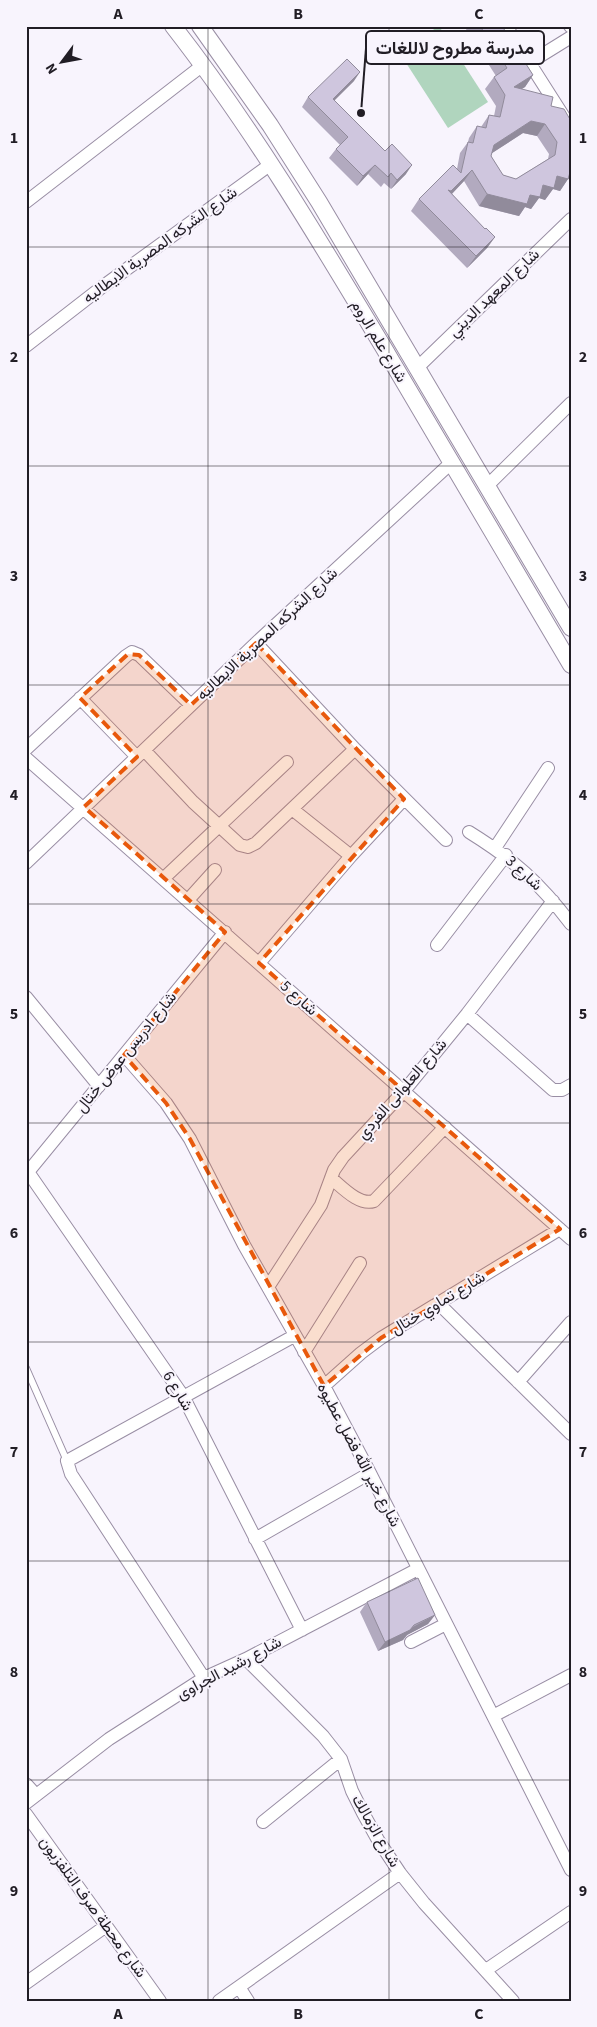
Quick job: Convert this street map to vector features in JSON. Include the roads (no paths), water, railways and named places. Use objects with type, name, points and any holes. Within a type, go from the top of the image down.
[{"type":"street","name":"شارع علم الروم","points":[[173,26],[203,65],[271,164],[323,246],[571,665]]},
{"type":"street","name":"شارع علم الروم","points":[[200,26],[295,163],[571,628]]},
{"type":"street","points":[[506,26],[571,128]]},
{"type":"street","points":[[529,63],[571,37]]},
{"type":"street","points":[[26,202],[203,65]]},
{"type":"street","name":"شارع الشركه المصرية الايطاليه","points":[[26,346],[102,287],[271,164]]},
{"type":"street","name":"شارع المعهد الديني","points":[[417,368],[571,219]]},
{"type":"street","points":[[487,486],[571,403]]},
{"type":"street","name":"شارع الشركه المصرية الايطاليه","points":[[26,863],[256,643],[451,463]]},
{"type":"street","points":[[256,643],[355,749],[446,840]]},
{"type":"street","points":[[26,749],[126,656],[136,653],[191,705]]},
{"type":"street","points":[[80,698],[218,826],[240,845],[248,847],[256,843],[355,749]]},
{"type":"street","name":"شارع 5","points":[[26,758],[571,1238]]},
{"type":"street","points":[[164,878],[287,762]]},
{"type":"street","points":[[495,848],[548,768]]},
{"type":"street","points":[[259,963],[351,856],[404,799]]},
{"type":"street","points":[[292,809],[351,856]]},
{"type":"street","name":"شارع 3","points":[[469,832],[506,855],[538,884],[571,924]]},
{"type":"street","points":[[437,945],[506,855]]},
{"type":"street","points":[[188,900],[215,870]]},
{"type":"street","name":"شارع العلوانى الفردي","points":[[268,1287],[322,1205],[331,1178],[343,1157],[404,1091],[467,1014],[553,901]]},
{"type":"street","name":"شارع ادريس عوض ختال","points":[[27,1171],[224,932]]},
{"type":"street","points":[[26,997],[99,1086]]},
{"type":"street","points":[[467,1014],[553,1090],[562,1090],[571,1085]]},
{"type":"street","name":"شارع خير الله فضل عطيوه","points":[[124,1055],[179,1120],[294,1336],[324,1386],[370,1473],[571,1870]]},
{"type":"street","points":[[331,1178],[360,1200],[374,1201],[445,1128]]},
{"type":"street","name":"شارع 6","points":[[27,1171],[183,1396],[302,1630]]},
{"type":"street","name":"شارع تماوي ختال","points":[[324,1386],[381,1338],[560,1229]]},
{"type":"street","points":[[304,1352],[360,1263]]},
{"type":"street","points":[[438,1303],[571,1434]]},
{"type":"street","points":[[518,1382],[571,1322]]},
{"type":"street","points":[[204,1678],[71,1474],[67,1461],[294,1336]]},
{"type":"street","points":[[255,1539],[370,1473]]},
{"type":"street","name":"شارع رشيد الجراوى","points":[[31,1799],[109,1739],[204,1678],[246,1659],[418,1569]]},
{"type":"street","points":[[411,1642],[446,1624]]},
{"type":"street","name":"شارع الزمالك","points":[[246,1659],[311,1723],[341,1760],[352,1791],[363,1814],[400,1873],[424,1903],[512,2001]]},
{"type":"street","points":[[493,1716],[571,1675]]},
{"type":"street","points":[[263,1822],[341,1760]]},
{"type":"street","points":[[26,1784],[31,1799]]},
{"type":"street","name":"شارع محطة صرف التلفزيون","points":[[26,1814],[160,2001]]},
{"type":"street","points":[[219,2001],[400,1873]]},
{"type":"street","points":[[486,1970],[571,1912]]},
{"type":"street","points":[[26,1983],[106,1926]]},
{"type":"street","points":[[238,1987],[248,2001]]},
{"type":"lane","points":[[26,1368],[67,1461]]},
{"type":"place","name":"مدرسة مطروح لاللغات","points":[[361,113]]}]
